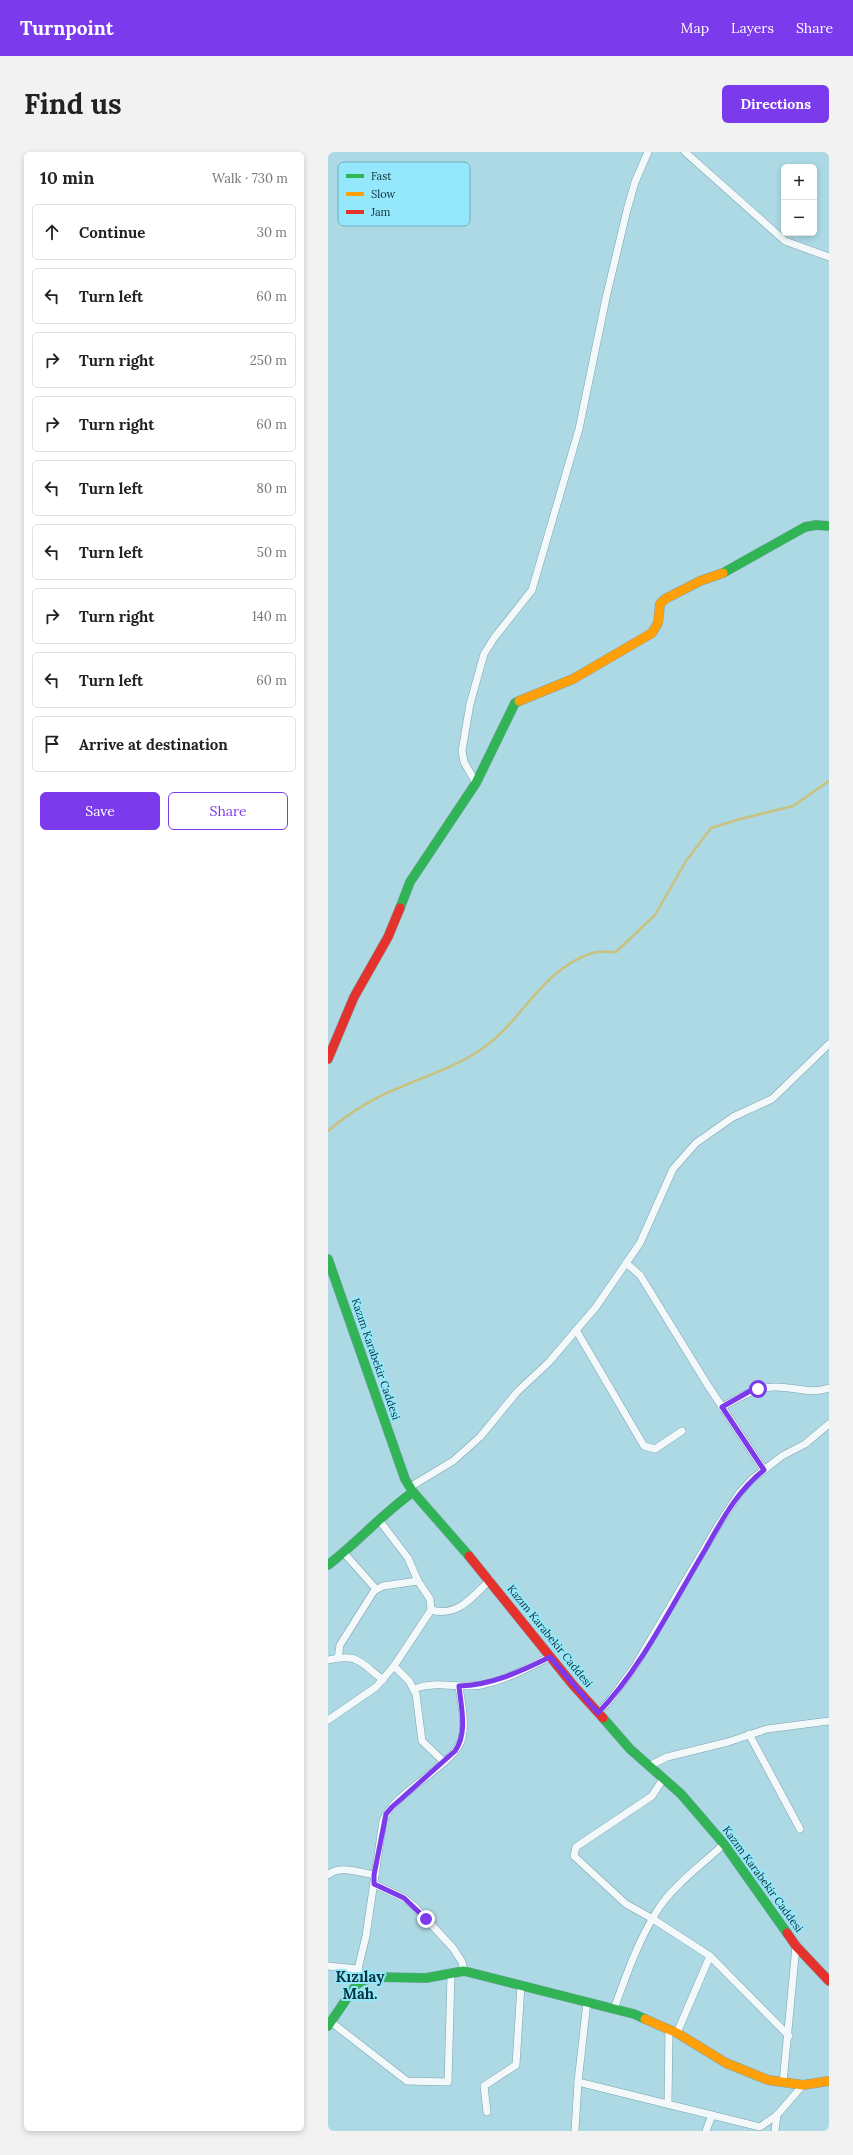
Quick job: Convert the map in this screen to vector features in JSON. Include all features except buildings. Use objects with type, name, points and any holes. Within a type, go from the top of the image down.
[{"type":"street","points":[[476,783],[464,762],[462,751],[470,704],[484,654],[494,638],[532,590],[579,429],[606,298],[629,203],[635,182],[648,152]]},
{"type":"street","points":[[685,152],[785,241],[829,257]]},
{"type":"street","points":[[328,1059],[354,997],[388,937],[410,882],[476,783],[515,703],[573,679],[652,633],[658,624],[660,604],[665,598],[700,581],[727,572],[805,527],[816,525],[829,526]]},
{"type":"street","points":[[328,1565],[344,1553],[412,1490],[448,1465],[475,1442],[517,1392],[549,1362],[596,1308],[616,1281],[646,1232],[673,1169],[696,1143],[733,1117],[772,1099],[829,1044]]},
{"type":"street","name":"Kazım Karabekir Caddesi","points":[[328,1259],[405,1479],[412,1490],[490,1580],[550,1657],[598,1713],[630,1749],[681,1794],[724,1844],[796,1946],[829,1981]]},
{"type":"street","points":[[626,1263],[640,1275],[722,1407],[764,1470]]},
{"type":"street","points":[[576,1330],[644,1446],[655,1449],[682,1432]]},
{"type":"street","points":[[722,1407],[750,1391],[758,1389],[780,1387],[820,1390],[829,1388]]},
{"type":"street","points":[[598,1713],[610,1700],[634,1666],[719,1524],[740,1492],[782,1456],[805,1444],[829,1424]]},
{"type":"street","points":[[328,1720],[366,1695],[383,1680],[431,1610],[430,1599],[418,1581],[408,1558],[379,1520]]},
{"type":"street","points":[[344,1553],[376,1589]]},
{"type":"street","points":[[431,1610],[444,1612],[457,1608],[466,1603],[490,1580]]},
{"type":"street","points":[[338,1658],[340,1645],[376,1589],[383,1586],[418,1581]]},
{"type":"street","points":[[328,1660],[348,1657],[356,1659],[383,1680]]},
{"type":"street","points":[[414,1689],[423,1685],[482,1685],[512,1675],[550,1657]]},
{"type":"street","points":[[394,1666],[414,1689],[418,1704],[419,1727],[422,1741],[443,1761]]},
{"type":"street","points":[[361,1980],[358,1969],[366,1936],[374,1875],[386,1814],[455,1751],[462,1737],[459,1686]]},
{"type":"street","points":[[649,1766],[667,1757],[728,1742],[767,1729],[829,1721]]},
{"type":"street","points":[[749,1734],[800,1829]]},
{"type":"street","points":[[663,1779],[652,1796],[576,1847],[573,1852],[575,1858],[626,1904],[653,1918],[710,1956],[789,2036]]},
{"type":"street","points":[[614,2009],[629,1966],[657,1911],[680,1885],[724,1844]]},
{"type":"street","points":[[328,1875],[334,1870],[342,1869],[374,1875]]},
{"type":"street","points":[[374,1884],[404,1898],[415,1907],[453,1948],[462,1962],[464,1971]]},
{"type":"street","points":[[783,2083],[789,2036],[796,1946]]},
{"type":"street","points":[[668,2104],[673,2032],[710,1956]]},
{"type":"street","points":[[328,1966],[358,1969]]},
{"type":"street","points":[[451,1975],[448,2082],[407,2081],[330,2024],[356,1985],[361,1980],[368,1978],[413,1979],[451,1975],[464,1971],[634,2014],[673,2032],[726,2063],[768,2080],[803,2085],[829,2081]]},
{"type":"street","points":[[487,2112],[484,2086],[516,2066],[521,1985]]},
{"type":"street","points":[[575,2131],[578,2082],[587,2002]]},
{"type":"street","points":[[578,2082],[760,2128],[777,2115],[803,2085]]},
{"type":"street","points":[[706,2131],[712,2115]]},
{"type":"street","points":[[775,2131],[777,2115]]},
{"type":"waterway","points":[[328,1131],[353,1112],[372,1101],[391,1091],[453,1065],[483,1048],[510,1023],[546,983],[559,971],[574,961],[595,952],[616,952],[655,915],[686,861],[711,828],[793,806],[829,781]]},
{"type":"traffic: fast","points":[[723,573],[805,527],[816,525],[829,526]]},
{"type":"traffic: fast","points":[[400,908],[410,882],[476,783],[515,703],[519,701]]},
{"type":"traffic: fast","points":[[328,1259],[405,1479],[413,1492],[469,1556]]},
{"type":"traffic: fast","points":[[328,1565],[391,1509],[413,1492]]},
{"type":"traffic: fast","points":[[603,1718],[630,1749],[681,1794],[724,1844],[787,1933]]},
{"type":"traffic: fast","points":[[328,2026],[356,1985],[362,1981],[375,1977],[426,1978],[464,1971],[634,2014],[645,2019]]},
{"type":"traffic: slow","points":[[519,701],[573,679],[652,633],[658,623],[660,604],[665,599],[700,581],[723,573]]},
{"type":"traffic: slow","points":[[645,2019],[677,2033],[726,2063],[768,2080],[803,2085],[829,2081]]},
{"type":"traffic: jam","points":[[328,1059],[354,997],[388,937],[400,908]]},
{"type":"traffic: jam","points":[[469,1556],[573,1685],[603,1718]]},
{"type":"traffic: jam","points":[[787,1933],[796,1946],[829,1981]]},
{"type":"district","name":"Kızılay Mah.","points":[[360,1984]]},
{"type":"route","points":[[426,1919],[410,1902],[390,1890],[374,1884],[374,1875],[383,1821],[386,1814],[455,1751],[461,1741],[463,1732],[459,1686],[482,1685],[512,1675],[550,1657],[573,1686],[598,1713],[618,1690],[649,1643],[719,1524],[740,1492],[752,1479],[764,1470],[722,1407],[750,1391],[758,1389]]}]
